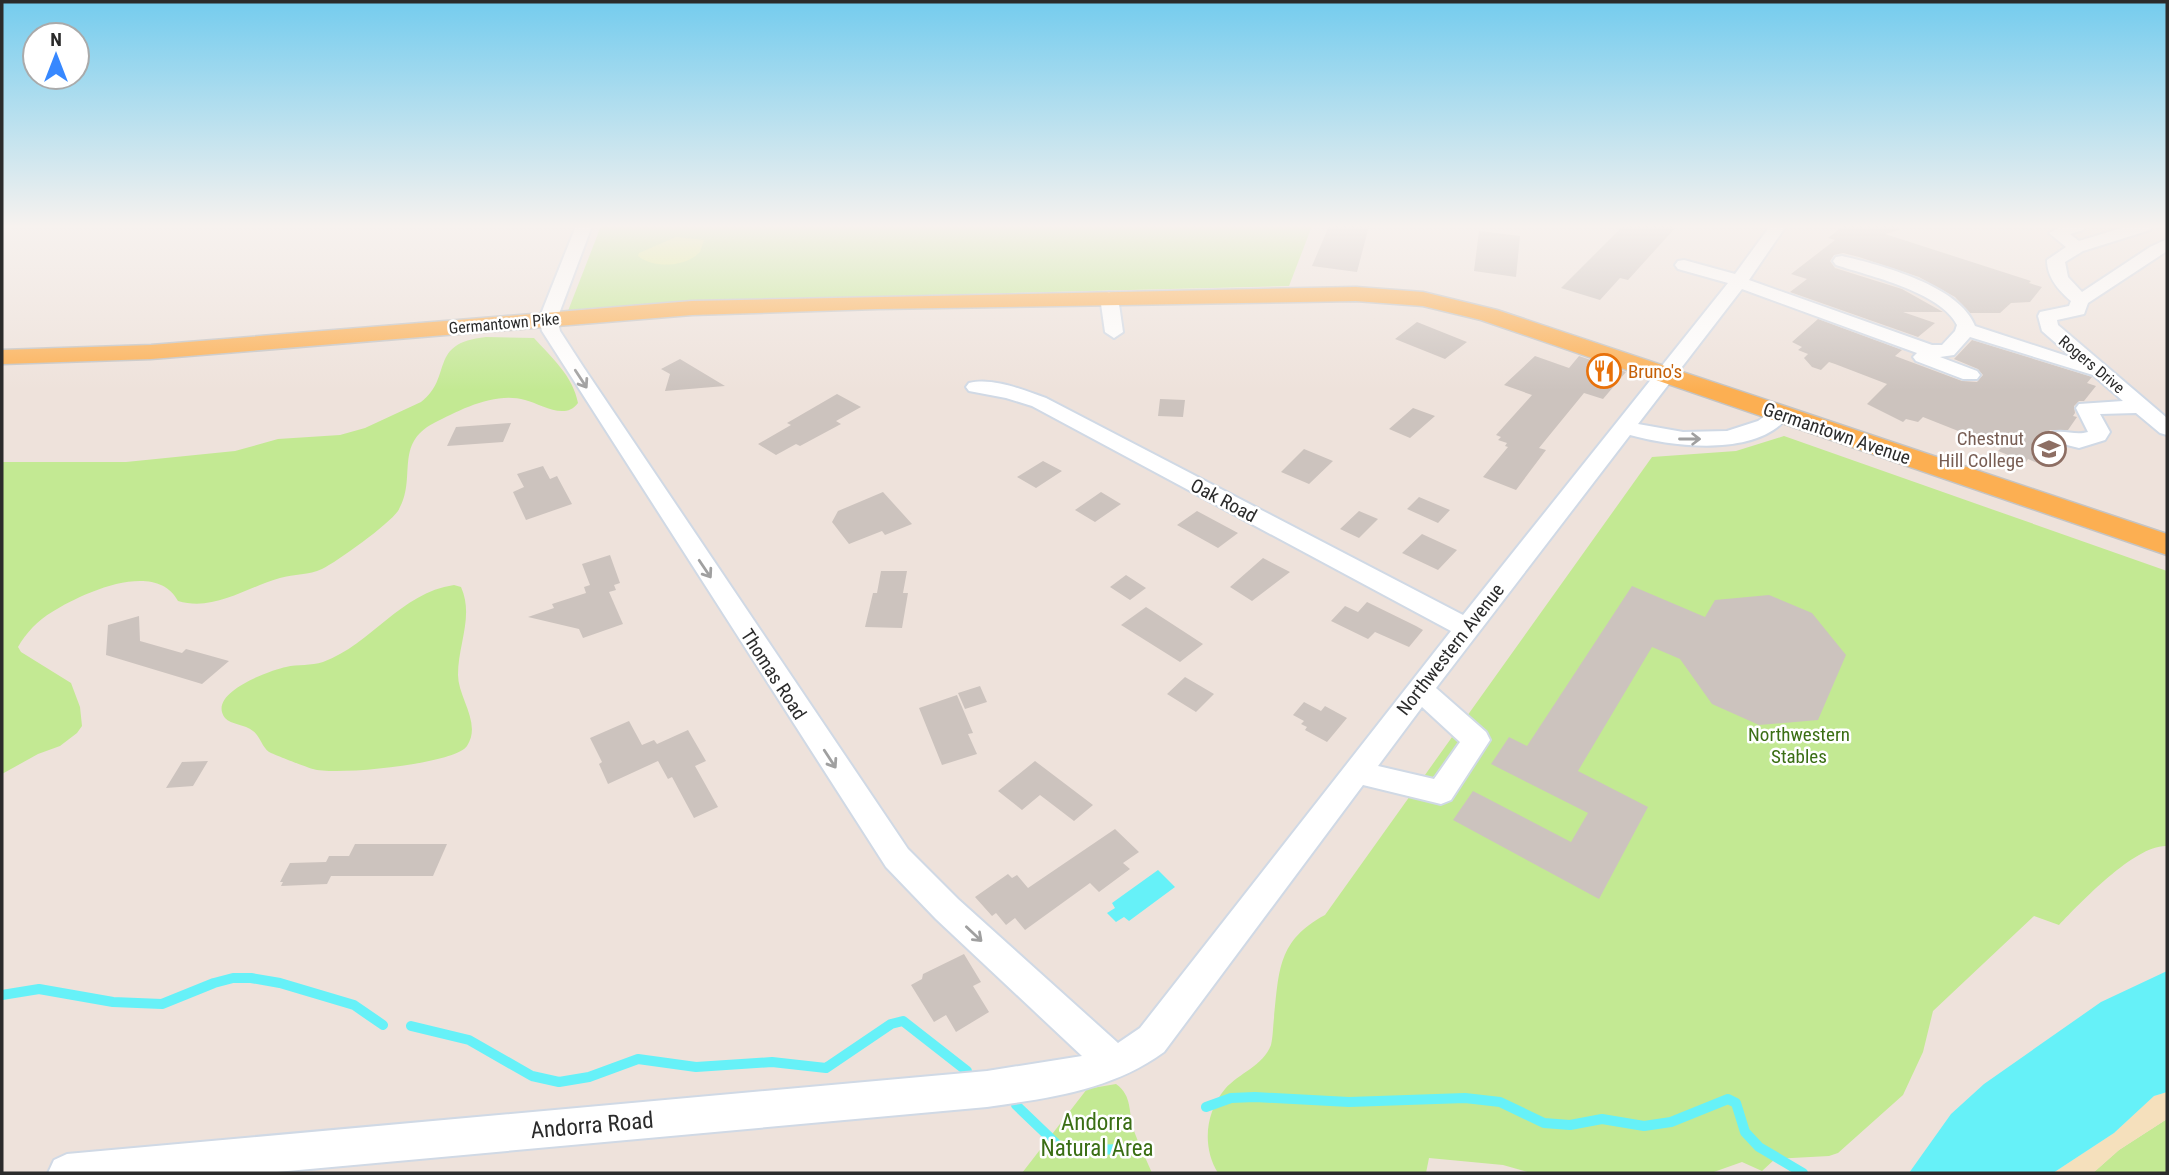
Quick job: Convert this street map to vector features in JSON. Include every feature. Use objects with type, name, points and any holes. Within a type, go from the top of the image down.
[{"type":"main road","name":"Germantown Pike","points":[[2,357],[151,352],[734,306],[1356,294],[1423,299],[1481,312],[1666,375]]},
{"type":"main road","name":"Germantown Avenue","points":[[1666,375],[2167,545]]},
{"type":"street","points":[[548,319],[563,281]]},
{"type":"street","name":"Northwestern Avenue","points":[[1115,1063],[1130,1057],[1152,1040],[1467,628],[1738,281]]},
{"type":"street","points":[[1750,281],[1970,375]]},
{"type":"street","points":[[1896,281],[1940,297],[1955,306],[1966,324],[1966,329],[1947,351],[1924,357]]},
{"type":"street","points":[[2062,281],[2080,300],[2113,281]]},
{"type":"street","points":[[1109,297],[1114,332]]},
{"type":"street","name":"Rogers Drive","points":[[2080,300],[2077,310],[2050,314],[2045,319],[2046,322],[2055,333],[2167,429]]},
{"type":"street","name":"Thomas Road","points":[[548,319],[551,331],[568,359],[660,503],[897,858],[947,909],[1115,1063]]},
{"type":"street","points":[[1966,329],[2105,375]]},
{"type":"street","name":"Oak Road","points":[[976,387],[1009,392],[1039,402],[1467,628]]},
{"type":"street","points":[[2058,437],[2079,442],[2098,436],[2099,432],[2086,408],[2143,407]]},
{"type":"street","points":[[1623,426],[1668,438],[1725,437],[1766,426],[1780,414]]},
{"type":"street","points":[[1357,772],[1441,792],[1476,740],[1420,689]]},
{"type":"street","name":"Andorra Road","points":[[67,1173],[943,1093],[1032,1082],[1115,1063]]},
{"type":"green space","points":[[580,281],[1291,281],[1289,286],[724,300],[568,311]]},
{"type":"green space","points":[[486,337],[534,338],[567,376],[578,403],[573,408],[560,411],[525,400],[502,398],[478,403],[434,423],[414,441],[408,463],[404,499],[398,511],[362,542],[322,569],[280,578],[217,601],[191,604],[178,601],[168,589],[153,582],[118,584],[81,596],[47,615],[33,627],[18,647],[21,652],[71,683],[80,707],[82,726],[60,746],[38,754],[2,774],[2,462],[126,462],[235,451],[278,439],[340,435],[365,428],[421,402],[431,392],[448,354],[456,346],[468,340]]},
{"type":"green space","name":"Northwestern Stables","points":[[1784,436],[2167,571],[2167,846],[2140,854],[2125,864],[2059,925],[2034,916],[1933,1011],[1923,1052],[1903,1095],[1838,1153],[1829,1156],[1775,1159],[1762,1171],[1742,1162],[1711,1173],[1531,1173],[1503,1165],[1429,1158],[1426,1173],[1218,1173],[1208,1141],[1213,1109],[1225,1089],[1257,1064],[1271,1045],[1277,985],[1290,946],[1298,935],[1325,915],[1652,457],[1736,451]]},
{"type":"green space","points":[[454,585],[461,587],[465,598],[466,619],[458,675],[472,728],[467,746],[458,752],[394,767],[326,771],[313,769],[269,752],[253,731],[225,718],[222,709],[224,700],[243,684],[278,669],[323,662],[357,644],[418,598]]},
{"type":"green space","name":"Andorra Natural Area","points":[[1116,1084],[1128,1099],[1134,1131],[1152,1173],[1022,1173],[1087,1089]]},
{"type":"green space","points":[[2167,1119],[2167,1173],[2093,1173],[2119,1150]]},
{"type":"sand","points":[[2167,1092],[2167,1119],[2119,1150],[2093,1173],[2053,1173],[2114,1133],[2154,1096]]},
{"type":"water","points":[[1158,870],[1175,887],[1129,921],[1124,917],[1116,922],[1107,913],[1115,908],[1112,903]]},
{"type":"water","points":[[2167,971],[2167,1092],[2154,1096],[2114,1133],[2053,1173],[1909,1173],[1951,1114],[1984,1084],[2101,1002]]},
{"type":"building","points":[[1568,281],[1617,281],[1600,300],[1561,288]]},
{"type":"building","points":[[1805,281],[1876,281],[1902,289],[1943,312],[1903,312],[1935,323],[1918,337],[1790,292]]},
{"type":"building","points":[[1926,281],[2030,281],[2029,283],[2042,287],[2030,302],[2011,303],[2000,313],[1970,313],[1955,297]]},
{"type":"building","points":[[1818,319],[1902,350],[1895,356],[1962,381],[1977,382],[1983,375],[1978,369],[1954,359],[1972,340],[2092,377],[2087,383],[2096,386],[2084,401],[2079,401],[2074,406],[2073,416],[2077,417],[2068,430],[2050,430],[2045,435],[2049,443],[2059,446],[2045,466],[2028,459],[2026,462],[1998,451],[2001,448],[1923,417],[1918,422],[1906,419],[1903,422],[1867,404],[1887,384],[1829,362],[1821,370],[1812,367],[1804,358],[1808,354],[1798,350],[1802,347],[1792,342]]},
{"type":"building","points":[[1417,322],[1467,342],[1445,359],[1395,339]]},
{"type":"building","points":[[1535,356],[1569,368],[1579,356],[1626,372],[1603,399],[1584,393],[1539,448],[1546,450],[1516,490],[1483,477],[1508,447],[1505,446],[1507,443],[1498,440],[1501,437],[1496,435],[1532,395],[1504,385]]},
{"type":"building","points":[[680,359],[725,386],[665,391],[670,374],[661,369]]},
{"type":"building","points":[[837,394],[861,407],[836,421],[841,424],[800,446],[796,444],[776,455],[758,444],[791,425],[787,423]]},
{"type":"building","points":[[1160,399],[1185,400],[1183,417],[1158,416]]},
{"type":"building","points":[[1413,408],[1435,416],[1410,438],[1389,429]]},
{"type":"building","points":[[511,423],[503,442],[447,446],[456,427]]},
{"type":"building","points":[[1304,449],[1333,461],[1309,484],[1281,472]]},
{"type":"building","points":[[1043,461],[1062,471],[1036,488],[1017,477]]},
{"type":"building","points":[[543,466],[550,479],[557,476],[572,504],[526,520],[513,492],[524,487],[517,474]]},
{"type":"building","points":[[883,492],[912,524],[885,535],[882,531],[849,544],[832,522],[838,511]]},
{"type":"building","points":[[1101,492],[1121,504],[1095,522],[1075,510]]},
{"type":"building","points":[[1419,497],[1450,510],[1438,523],[1407,509]]},
{"type":"building","points":[[1197,511],[1238,533],[1218,548],[1177,525]]},
{"type":"building","points":[[1359,511],[1378,519],[1359,538],[1340,529]]},
{"type":"building","points":[[1422,534],[1457,550],[1438,570],[1402,553]]},
{"type":"building","points":[[610,555],[620,583],[614,585],[616,590],[609,592],[623,624],[583,638],[579,629],[528,617],[554,608],[552,604],[586,593],[584,587],[590,585],[582,564]]},
{"type":"building","points":[[1263,558],[1290,572],[1252,601],[1230,587]]},
{"type":"building","points":[[881,571],[907,571],[903,593],[908,593],[902,628],[865,627],[873,593],[877,593]]},
{"type":"building","points":[[1126,575],[1146,588],[1130,600],[1110,587]]},
{"type":"building","name":"Northwestern Stables","points":[[1632,586],[1705,617],[1715,600],[1769,595],[1812,613],[1846,655],[1818,720],[1759,725],[1712,704],[1680,659],[1652,647],[1578,771],[1648,807],[1599,899],[1453,820],[1473,791],[1571,842],[1588,813],[1491,764],[1509,737],[1527,746]]},
{"type":"building","points":[[1367,602],[1423,630],[1409,647],[1375,632],[1368,639],[1331,621],[1345,606],[1358,612]]},
{"type":"building","points":[[1146,607],[1203,644],[1180,662],[1121,625]]},
{"type":"building","points":[[139,616],[140,641],[182,653],[186,649],[229,661],[202,684],[106,655],[108,625]]},
{"type":"building","points":[[1185,677],[1214,694],[1196,712],[1167,694]]},
{"type":"building","points":[[980,686],[987,702],[965,709],[958,693]]},
{"type":"building","points":[[957,695],[973,733],[968,734],[977,754],[942,765],[919,708]]},
{"type":"building","points":[[1304,702],[1321,711],[1325,706],[1347,718],[1327,742],[1305,730],[1307,727],[1301,724],[1304,721],[1293,715]]},
{"type":"building","points":[[629,721],[642,745],[654,740],[657,744],[688,730],[706,761],[695,766],[718,807],[694,818],[672,777],[668,779],[658,761],[608,784],[599,764],[602,762],[590,738]]},
{"type":"building","points":[[208,761],[193,786],[166,788],[182,762]]},
{"type":"building","points":[[1035,761],[1093,805],[1074,821],[1040,795],[1022,810],[998,791]]},
{"type":"building","points":[[1115,829],[1139,852],[1123,863],[1130,869],[1099,892],[1090,883],[1025,930],[1015,918],[1006,925],[996,913],[992,916],[975,897],[1008,874],[1012,878],[1017,875],[1028,888]]},
{"type":"building","points":[[355,844],[447,844],[433,876],[331,876],[327,884],[281,886],[283,882],[280,882],[290,863],[326,862],[329,856],[349,856]]},
{"type":"building","points":[[964,954],[981,982],[973,986],[989,1012],[956,1032],[946,1015],[934,1022],[911,985],[922,979],[923,974]]},
{"type":"waterway","points":[[2,995],[39,989],[113,1002],[162,1004],[214,983],[233,978],[251,978],[280,983],[354,1005],[383,1025]]},
{"type":"waterway","points":[[411,1026],[469,1040],[532,1076],[559,1082],[589,1077],[638,1059],[696,1067],[772,1062],[826,1068],[891,1024],[903,1021],[967,1071]]},
{"type":"waterway","points":[[1206,1107],[1231,1098],[1255,1097],[1349,1102],[1465,1098],[1500,1102],[1544,1123],[1570,1125],[1602,1119],[1644,1126],[1671,1122],[1728,1099],[1736,1103],[1745,1132],[1759,1147],[1803,1173]]},
{"type":"waterway","points":[[1016,1105],[1064,1151],[1122,1149]]},
{"type":"place","name":"Bruno's","points":[[1604,371]]},
{"type":"place","name":"Chestnut Hill College","points":[[2049,449]]}]
